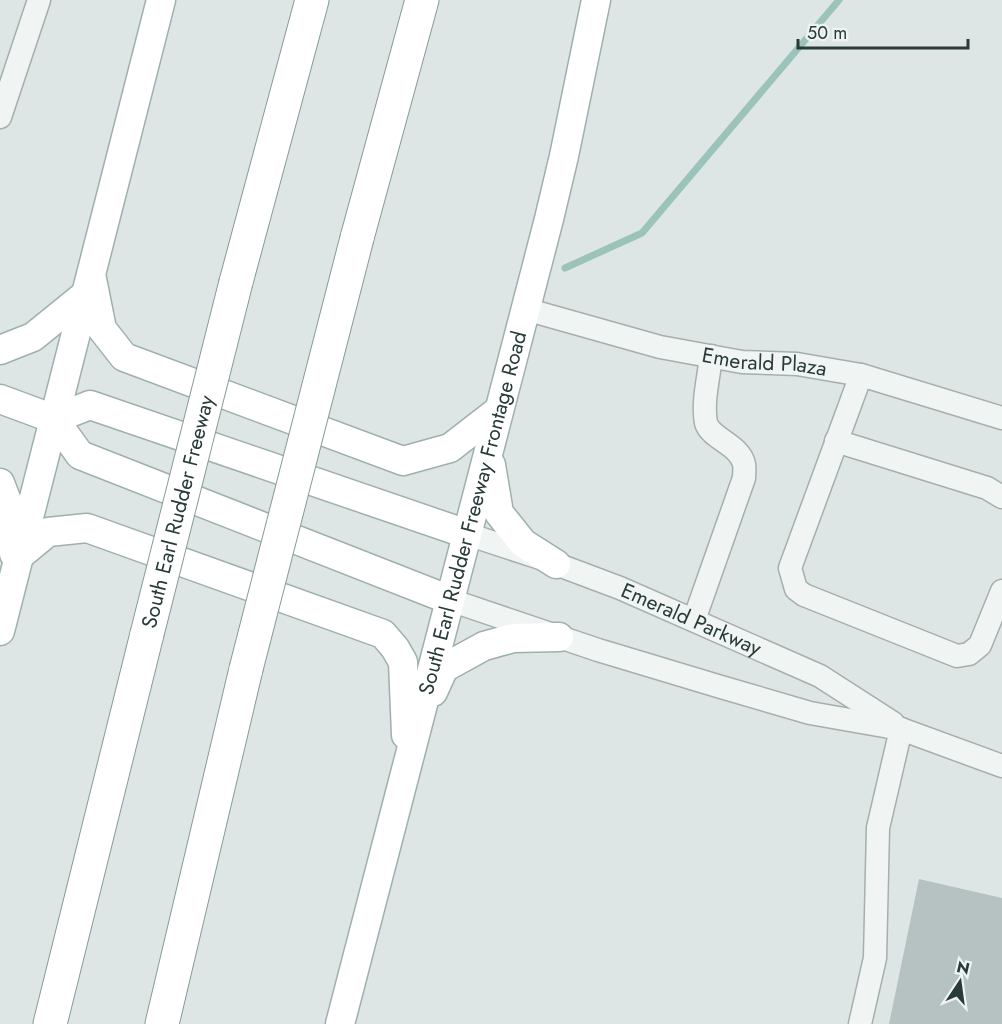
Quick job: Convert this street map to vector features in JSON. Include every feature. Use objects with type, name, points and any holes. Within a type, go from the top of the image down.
[{"type":"highway","name":"South Earl Rudder Freeway","points":[[50,1024],[236,282],[312,0]]},
{"type":"highway","points":[[162,1024],[246,669],[357,238],[422,0]]},
{"type":"highway","points":[[43,1024],[62,975]]},
{"type":"main road","name":"South Earl Rudder Freeway Frontage Road","points":[[339,1024],[407,761],[419,724],[564,156],[596,0]]},
{"type":"main road","points":[[0,631],[89,284],[156,1]]},
{"type":"main road","points":[[0,350],[8,349],[33,337],[89,284]]},
{"type":"main road","points":[[89,284],[102,329],[124,357],[403,461],[450,448],[499,410]]},
{"type":"main road","points":[[0,399],[54,419],[80,455],[450,600]]},
{"type":"main road","points":[[54,419],[90,405],[467,534]]},
{"type":"main road","points":[[489,452],[499,513],[523,543],[556,564]]},
{"type":"main road","points":[[0,483],[7,501],[18,562]]},
{"type":"main road","points":[[18,562],[48,532],[87,528],[383,634],[403,662],[407,761]]},
{"type":"main road","points":[[419,724],[444,668],[484,646],[513,638],[559,637]]},
{"type":"street","points":[[0,117],[4,90],[39,0]]},
{"type":"street","name":"Emerald Plaza","points":[[525,309],[660,347],[742,362],[797,364],[861,375],[1002,418]]},
{"type":"street","points":[[694,620],[744,478],[744,463],[733,446],[716,436],[707,425],[705,406],[711,356]]},
{"type":"street","points":[[861,375],[790,568],[796,589],[804,595],[957,656],[969,654],[980,645],[1002,591]]},
{"type":"street","points":[[836,441],[987,488],[1002,496]]},
{"type":"street","name":"Emerald Parkway","points":[[467,534],[620,588],[820,676],[902,729]]},
{"type":"street","name":"Emerald Parkway","points":[[450,600],[559,637],[810,713],[902,729],[1002,766]]},
{"type":"street","points":[[860,1024],[875,958],[878,828],[902,729]]},
{"type":"building","points":[[919,879],[1002,898],[1002,1024],[889,1024]]},
{"type":"waterway","points":[[565,268],[642,233],[839,0]]}]
